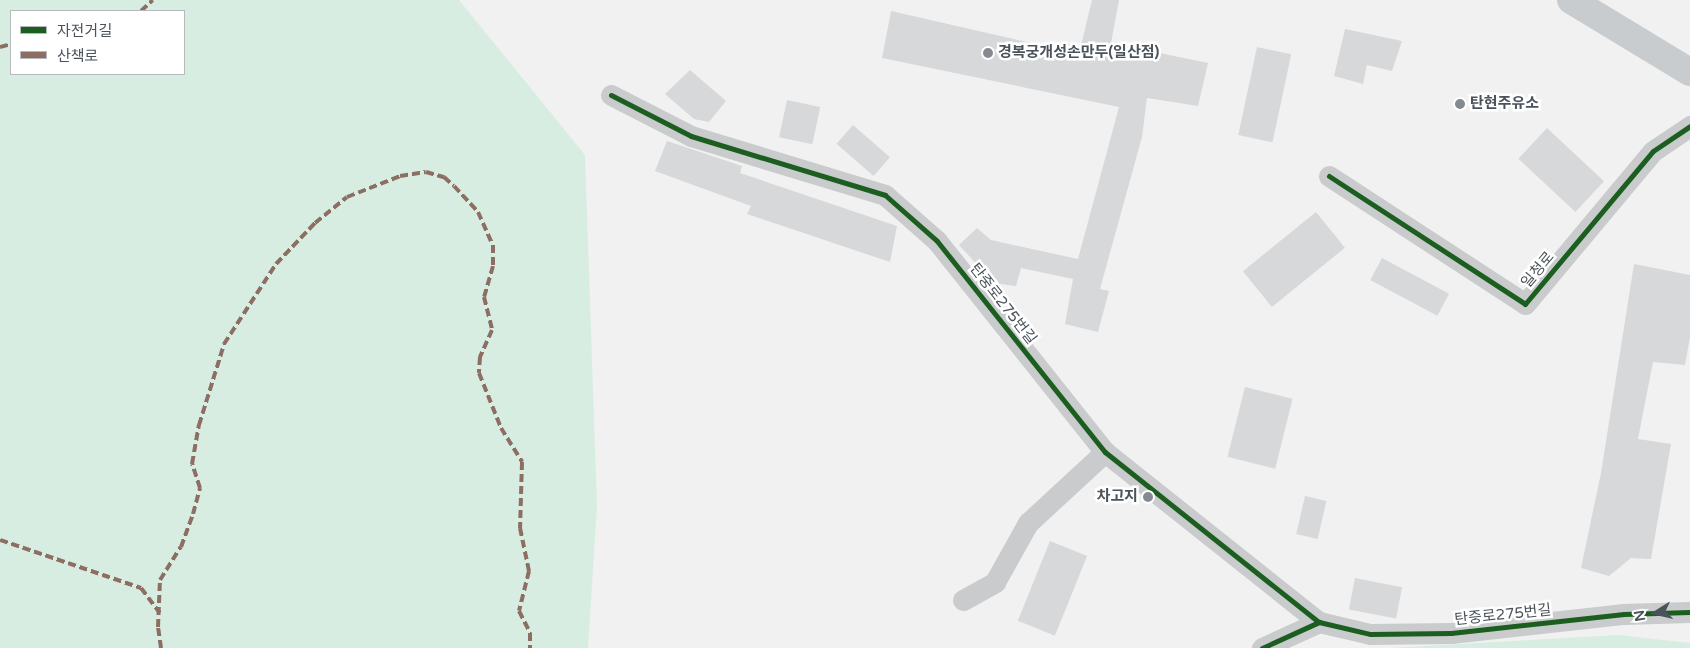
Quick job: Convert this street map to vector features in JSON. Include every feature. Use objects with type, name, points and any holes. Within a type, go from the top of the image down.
[{"type":"street","points":[[1571,0],[1690,72]]},
{"type":"street","name":"탄중로275번길","points":[[611,95],[691,136],[885,195],[937,241],[1105,452],[1319,622],[1370,634],[1451,633],[1624,614],[1690,612]]},
{"type":"street","name":"일청로","points":[[1329,176],[1525,304],[1653,151],[1690,126]]},
{"type":"street","points":[[963,600],[995,582],[1028,523],[1105,452]]},
{"type":"street","points":[[1262,648],[1319,622]]},
{"type":"green space","points":[[0,0],[459,0],[585,155],[597,506],[588,648],[0,648]]},
{"type":"green space","points":[[1618,635],[1690,643],[1690,648],[1390,648]]},
{"type":"building","points":[[1092,0],[1119,0],[1111,43],[1208,63],[1198,106],[1147,98],[1142,137],[1100,289],[1109,291],[1098,332],[1065,324],[1073,279],[1021,268],[1016,286],[994,283],[959,245],[977,228],[991,240],[1078,259],[1119,107],[882,58],[891,11],[1079,54]]},
{"type":"building","points":[[1345,29],[1402,41],[1392,71],[1367,65],[1363,84],[1334,76]]},
{"type":"building","points":[[1257,47],[1291,54],[1273,142],[1238,135]]},
{"type":"building","points":[[690,70],[726,101],[709,122],[694,119],[665,94]]},
{"type":"building","points":[[787,100],[820,107],[812,144],[779,137]]},
{"type":"building","points":[[853,125],[890,157],[874,176],[837,144]]},
{"type":"building","points":[[1547,128],[1604,181],[1575,212],[1518,159]]},
{"type":"building","points":[[667,141],[742,166],[740,173],[897,226],[890,262],[747,214],[751,206],[655,171]]},
{"type":"building","points":[[1316,212],[1345,248],[1272,307],[1243,271]]},
{"type":"building","points":[[1382,258],[1449,294],[1437,316],[1370,280]]},
{"type":"building","points":[[1634,264],[1690,275],[1690,337],[1685,365],[1653,362],[1638,439],[1671,444],[1651,559],[1631,558],[1609,576],[1581,568],[1601,473]]},
{"type":"building","points":[[1245,387],[1293,399],[1275,469],[1228,457]]},
{"type":"building","points":[[1305,496],[1326,501],[1318,539],[1296,534]]},
{"type":"building","points":[[1050,541],[1087,556],[1055,636],[1018,621]]},
{"type":"building","points":[[1355,578],[1402,587],[1396,619],[1349,609]]},
{"type":"marked path","points":[[142,10],[153,0]]},
{"type":"marked path","points":[[0,47],[10,44]]},
{"type":"marked path","points":[[161,648],[158,627],[160,580],[181,547],[193,514],[200,488],[192,464],[199,425],[224,344],[276,264],[315,223],[347,197],[400,176],[426,172],[444,177],[478,212],[493,245],[493,266],[484,297],[492,330],[480,357],[479,373],[501,428],[522,462],[520,528],[529,571],[519,611],[530,633],[530,648]]},
{"type":"marked path","points":[[0,540],[141,588],[160,613]]},
{"type":"cycle path","points":[[611,95],[691,136],[885,195],[937,241],[1105,452],[1319,622]]},
{"type":"cycle path","points":[[1329,176],[1525,304],[1653,151],[1690,126]]},
{"type":"cycle path","points":[[1262,648],[1319,622],[1370,634],[1451,633],[1624,614],[1690,612]]},
{"type":"place","name":"경복궁개성손만두(일산점)","points":[[988,53]]},
{"type":"place","name":"탄현주유소","points":[[1460,104]]},
{"type":"place","name":"차고지","points":[[1148,497]]}]
